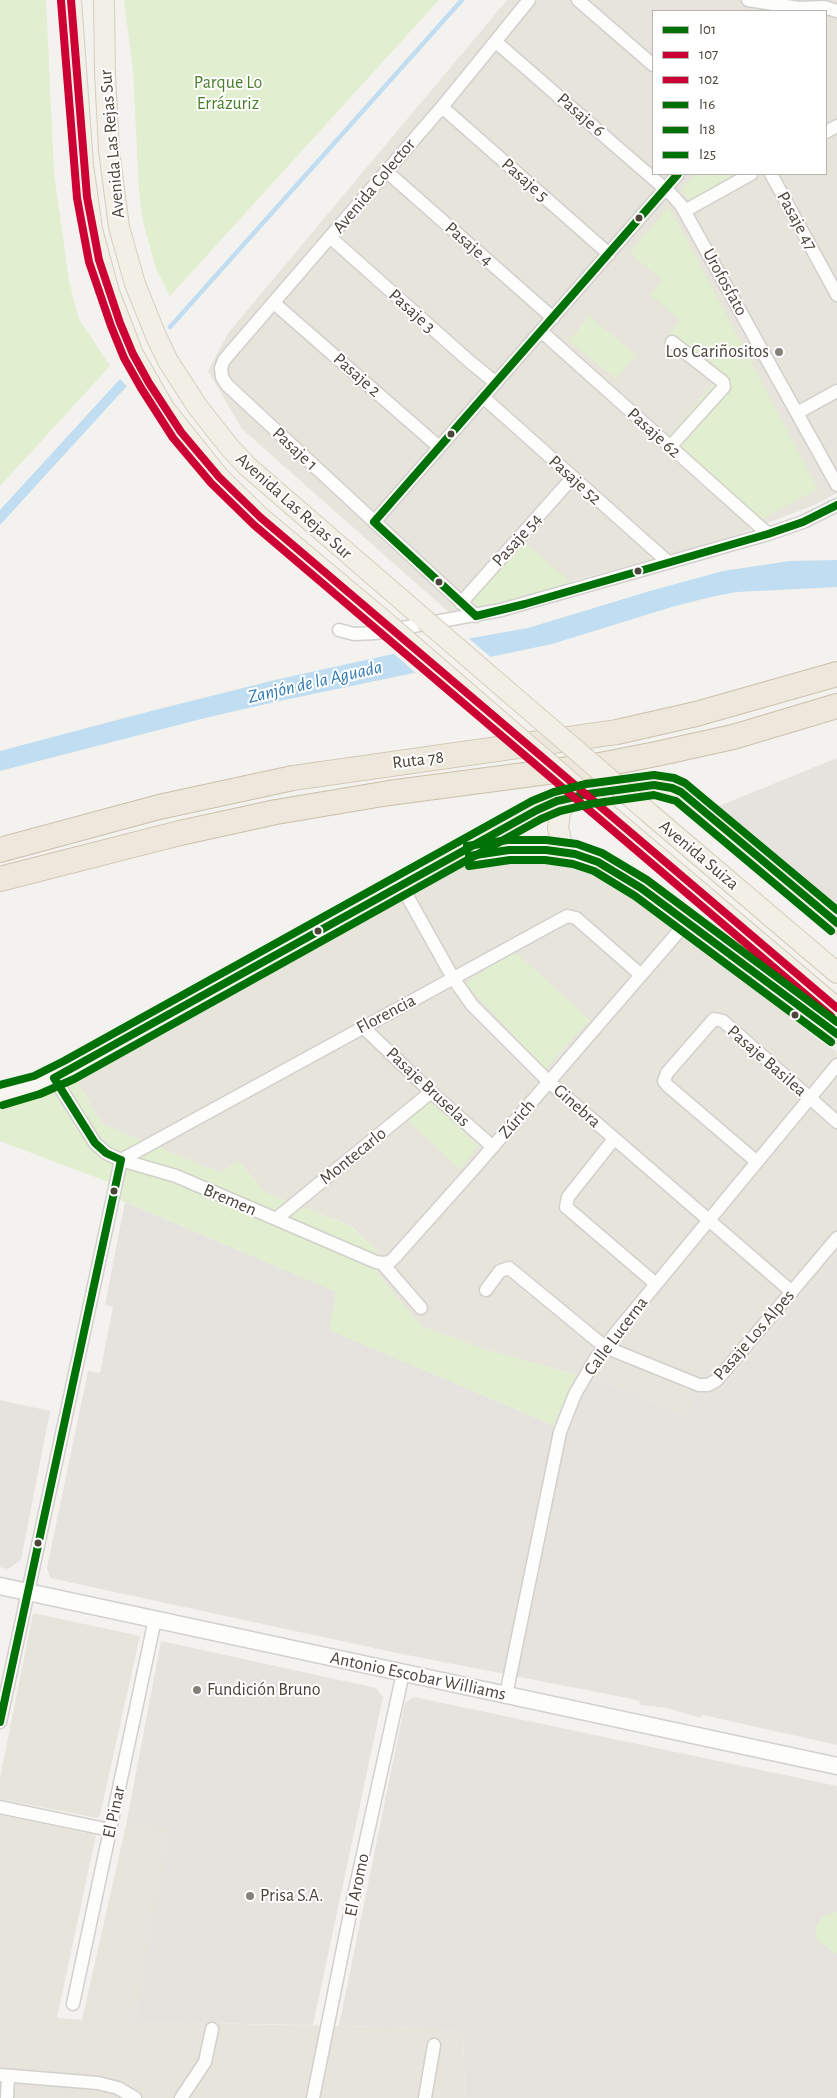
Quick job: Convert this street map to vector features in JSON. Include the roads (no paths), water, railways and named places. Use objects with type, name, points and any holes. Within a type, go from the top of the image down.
[{"type":"highway","name":"Ruta 78","points":[[0,850],[158,807],[292,778],[617,732],[741,702],[837,674]]},
{"type":"highway","name":"Ruta 78","points":[[0,879],[144,842],[276,812],[380,794],[543,774],[656,754],[733,737],[837,706]]},
{"type":"main road","name":"Avenida Las Rejas Sur","points":[[71,0],[84,172],[92,229],[108,292],[137,361],[164,408],[199,455],[219,477],[260,517],[388,625]]},
{"type":"main road","name":"Avenida Las Rejas Sur","points":[[104,0],[105,82],[111,174],[116,208],[126,256],[135,284],[168,361],[202,413],[248,467],[425,620]]},
{"type":"main road","name":"Avenida Suiza","points":[[425,620],[837,972]]},
{"type":"main road","name":"Avenida Suiza","points":[[388,625],[837,1008]]},
{"type":"main road","points":[[0,1095],[37,1085],[54,1078],[537,810],[567,799],[617,789],[654,785],[672,788],[681,792],[837,923]]},
{"type":"main road","points":[[564,852],[558,828],[560,812],[567,799]]},
{"type":"main road","points":[[442,863],[486,852],[509,850],[564,852],[586,857],[612,869],[837,1034]]},
{"type":"street","name":"Avenida Colector","points":[[221,372],[224,360],[442,107],[529,0]]},
{"type":"street","points":[[578,0],[652,65]]},
{"type":"street","points":[[748,0],[799,8],[826,6]]},
{"type":"street","name":"Pasaje 6","points":[[496,42],[665,189]]},
{"type":"street","name":"Pasaje 5","points":[[442,107],[608,254]]},
{"type":"street","name":"Pasaje 4","points":[[386,171],[553,318]]},
{"type":"street","points":[[374,522],[677,175]]},
{"type":"street","points":[[690,208],[749,175]]},
{"type":"street","name":"Pasaje 47","points":[[771,175],[837,295]]},
{"type":"street","name":"Urofosfato","points":[[665,189],[677,199],[685,210],[837,485]]},
{"type":"street","name":"Pasaje 3","points":[[330,237],[496,383]]},
{"type":"street","name":"Pasaje 2","points":[[274,303],[440,447]]},
{"type":"street","name":"Pasaje 62","points":[[541,331],[768,534]]},
{"type":"street","points":[[670,447],[724,387],[723,382],[672,342]]},
{"type":"street","name":"Pasaje 1","points":[[221,372],[227,385],[476,616]]},
{"type":"street","points":[[797,413],[837,391]]},
{"type":"street","name":"Pasaje 52","points":[[483,397],[668,562]]},
{"type":"street","name":"Pasaje 54","points":[[461,603],[573,477]]},
{"type":"street","points":[[339,630],[365,634],[476,616],[525,604],[768,534],[803,522],[837,505]]},
{"type":"street","name":"Ginebra","points":[[401,885],[453,978],[472,1005],[549,1082],[792,1292]]},
{"type":"street","name":"Florencia","points":[[121,1160],[570,915],[576,918],[641,975]]},
{"type":"street","name":"Zúrich","points":[[382,1264],[390,1262],[395,1257],[493,1147],[686,922]]},
{"type":"street","name":"Pasaje Basilea","points":[[757,1162],[664,1081],[667,1073],[712,1021],[720,1019],[837,1122]]},
{"type":"street","name":"Pasaje Bruselas","points":[[363,1027],[430,1092],[493,1147]]},
{"type":"street","name":"Calle Lucerna","points":[[506,1695],[560,1432],[575,1394],[593,1363],[605,1347],[837,1065]]},
{"type":"street","name":"Bremen","points":[[54,1078],[95,1143],[106,1153],[121,1160],[163,1172],[382,1264],[421,1308]]},
{"type":"street","name":"Montecarlo","points":[[276,1219],[430,1092]]},
{"type":"street","points":[[614,1138],[568,1197],[566,1207],[656,1284]]},
{"type":"street","points":[[0,1722],[121,1160]]},
{"type":"street","name":"Pasaje Los Alpes","points":[[486,1290],[500,1271],[509,1268],[605,1347],[699,1385],[708,1385],[717,1380],[837,1238]]},
{"type":"street","name":"Antonio Escobar Williams","points":[[0,1586],[837,1766]]},
{"type":"street","name":"El Pinar","points":[[73,2004],[154,1619]]},
{"type":"street","name":"El Aromo","points":[[313,2098],[352,1904],[404,1673]]},
{"type":"street","points":[[0,1807],[110,1830]]},
{"type":"street","points":[[181,2098],[205,2062],[212,2029]]},
{"type":"street","points":[[425,2098],[434,2045]]},
{"type":"street","points":[[7,2098],[4,2076],[98,2084],[118,2088],[136,2098]]},
{"type":"water","points":[[120,379],[127,386],[0,525],[0,510]]},
{"type":"water","name":"Zanjón de la Aguada","points":[[837,560],[837,587],[737,592],[715,596],[675,606],[552,644],[205,718],[0,771],[0,751],[151,711],[275,680],[438,644],[528,628],[723,571],[790,561]]},
{"type":"waterway","points":[[170,327],[462,0]]},
{"type":"place","name":"Los Cariñositos","points":[[779,352]]},
{"type":"place","name":"Fundición Bruno","points":[[197,1690]]},
{"type":"place","name":"Prisa S.A.","points":[[250,1896]]},
{"type":"park label","name":"Parque Lo Errázuriz","points":[[228,94]]}]
